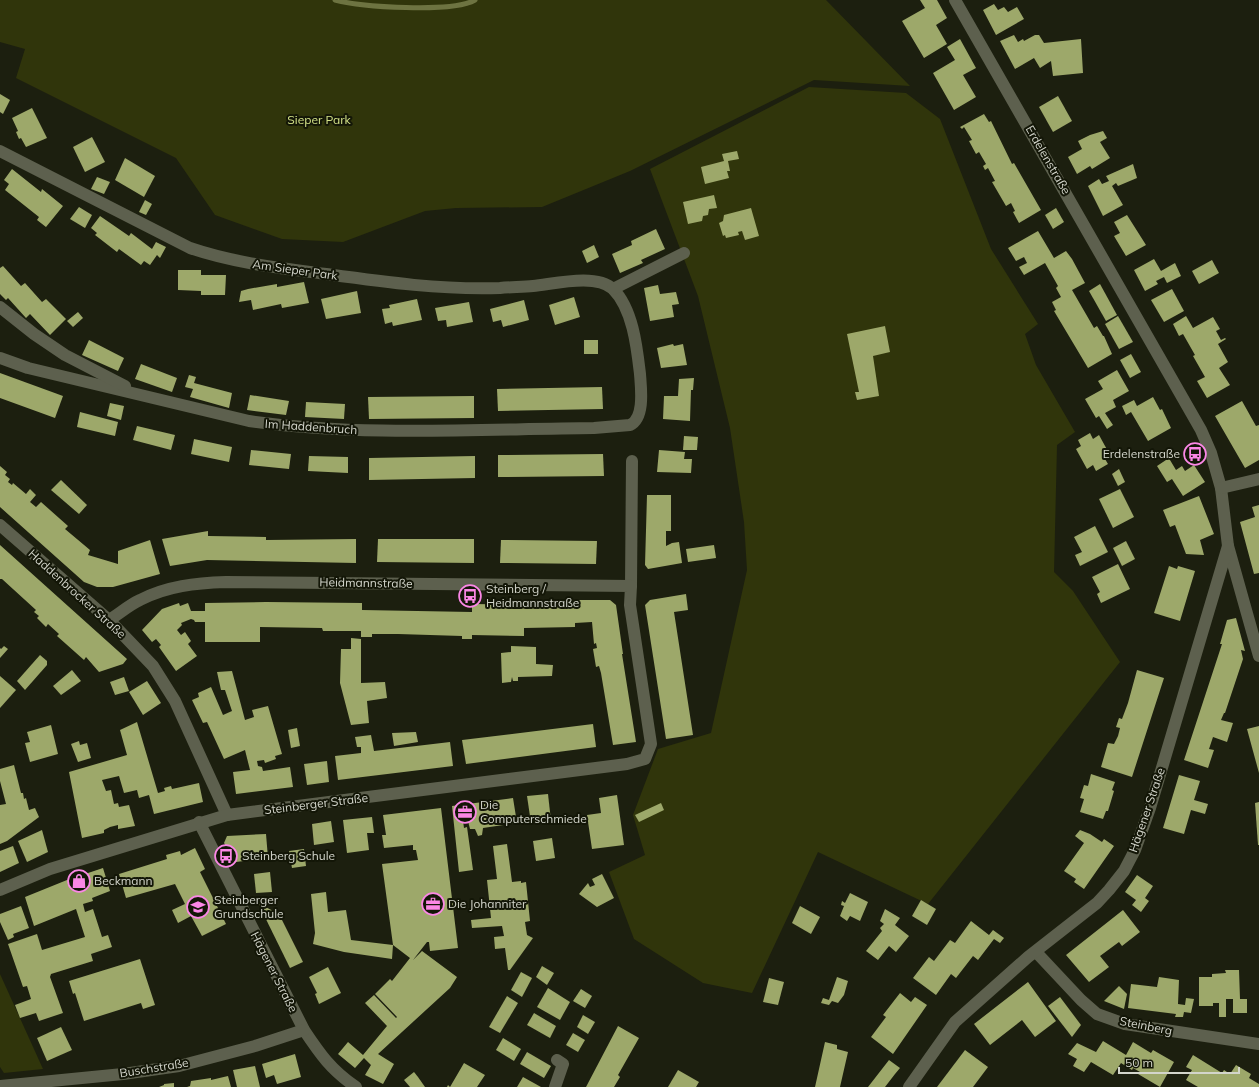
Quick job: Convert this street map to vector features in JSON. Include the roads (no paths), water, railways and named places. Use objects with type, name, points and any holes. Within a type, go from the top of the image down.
[{"type":"street","name":"Erdelenstraße","points":[[955,0],[1192,414],[1211,453],[1221,488],[1228,546],[1259,656]]},
{"type":"street","name":"Am Sieper Park","points":[[0,151],[190,248],[220,258],[407,286],[441,288],[532,286],[588,280],[599,282],[613,289]]},
{"type":"street","points":[[613,289],[684,253]]},
{"type":"street","name":"Im Haddenbruch","points":[[0,358],[28,368],[249,421],[370,431],[588,428],[630,425],[638,416],[640,408],[641,385],[636,345],[626,310],[613,289]]},
{"type":"street","points":[[0,307],[34,334],[65,355],[142,395]]},
{"type":"street","points":[[631,586],[632,461]]},
{"type":"street","points":[[1221,488],[1259,480]]},
{"type":"street","name":"Haddenbrocker Straße","points":[[0,525],[109,620],[153,666],[169,691],[188,726],[227,815]]},
{"type":"street","name":"Hägener Straße","points":[[908,1087],[955,1022],[1097,902],[1124,871],[1136,850],[1150,808],[1228,546]]},
{"type":"street","name":"Heidmannstraße","points":[[109,620],[139,600],[175,587],[198,583],[631,586]]},
{"type":"street","name":"Steinberger Straße","points":[[0,890],[50,869],[199,822],[227,815],[627,764],[641,760],[647,755],[651,744],[630,605],[631,586]]},
{"type":"street","name":"Hägener Straße","points":[[199,822],[304,1030],[321,1056],[336,1073],[356,1087]]},
{"type":"street","name":"Steinberg","points":[[1036,952],[1080,1000],[1097,1014],[1124,1024],[1259,1044]]},
{"type":"street","name":"Buschstraße","points":[[0,1086],[116,1075],[179,1066],[255,1046],[304,1030]]},
{"type":"street","points":[[555,1087],[563,1064],[557,1060]]},
{"type":"waterway","points":[[335,0],[365,5],[406,8],[447,6],[463,4],[475,0]]},
{"type":"place","name":"Erdelenstraße","points":[[1195,454]]},
{"type":"place","name":"Steinberg / Heidmannstraße","points":[[470,596]]},
{"type":"place","name":"Die Computerschmiede","points":[[465,812]]},
{"type":"place","name":"Steinberg Schule","points":[[226,856]]},
{"type":"place","name":"Beckmann","points":[[79,881]]},
{"type":"place","name":"Die Johanniter","points":[[433,904]]},
{"type":"place","name":"Steinberger Grundschule","points":[[198,907]]},
{"type":"park label","name":"Sieper Park","points":[[319,120]]}]
